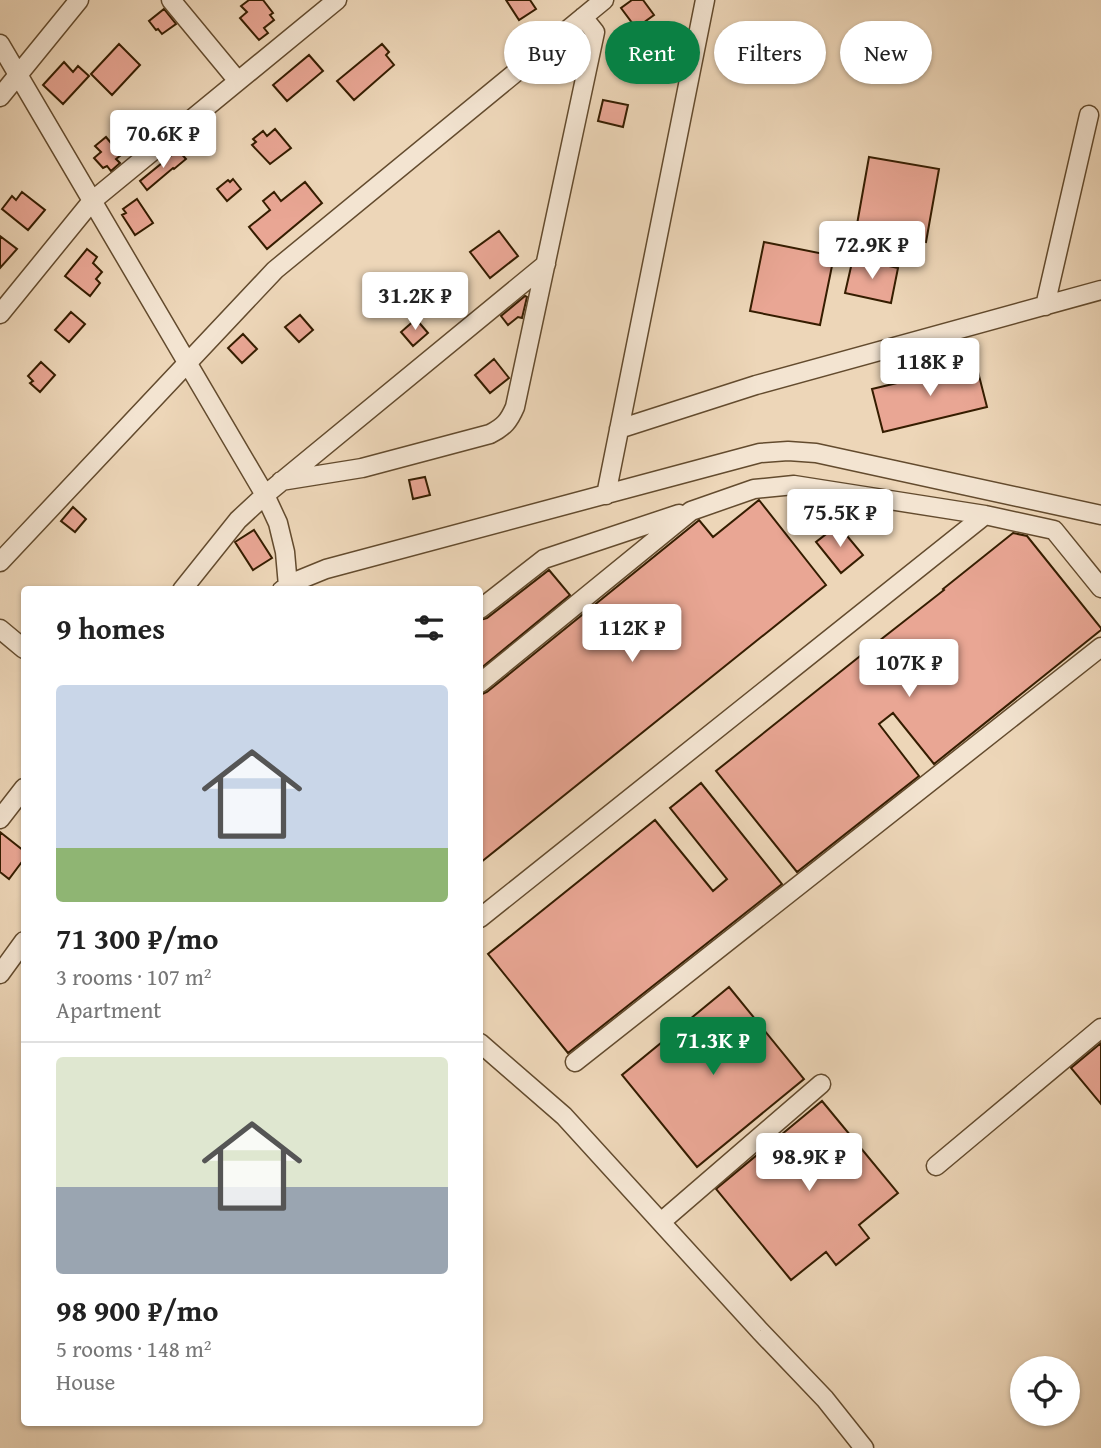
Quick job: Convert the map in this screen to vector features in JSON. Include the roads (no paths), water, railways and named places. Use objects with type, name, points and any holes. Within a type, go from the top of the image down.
[{"type":"street","points":[[0,97],[79,0]]},
{"type":"street","points":[[171,0],[238,81]]},
{"type":"street","points":[[0,314],[92,201],[337,0]]},
{"type":"street","points":[[0,562],[275,270],[604,0]]},
{"type":"street","points":[[606,495],[705,0]]},
{"type":"street","points":[[281,481],[362,468],[490,433],[502,428],[510,419],[515,407],[595,32],[583,17]]},
{"type":"street","points":[[0,44],[265,495],[278,523],[285,552],[285,586]]},
{"type":"street","points":[[1045,306],[1089,114]]},
{"type":"street","points":[[185,586],[238,520],[265,495],[546,264]]},
{"type":"street","points":[[619,429],[756,385],[1101,290]]},
{"type":"street","points":[[288,586],[326,569],[760,453],[816,453],[1101,515]]},
{"type":"street","points":[[483,607],[544,559],[754,489],[794,485],[985,515],[1055,530],[1101,588]]},
{"type":"street","points":[[483,680],[691,510]]},
{"type":"street","points":[[483,916],[985,515]]},
{"type":"street","points":[[0,629],[21,646]]},
{"type":"street","points":[[575,1062],[1101,647]]},
{"type":"street","points":[[0,819],[21,792]]},
{"type":"street","points":[[0,974],[21,945]]},
{"type":"street","points":[[936,1166],[1101,1028]]},
{"type":"street","points":[[483,1046],[564,1116],[825,1399],[864,1448]]},
{"type":"street","points":[[661,1222],[821,1084]]}]
